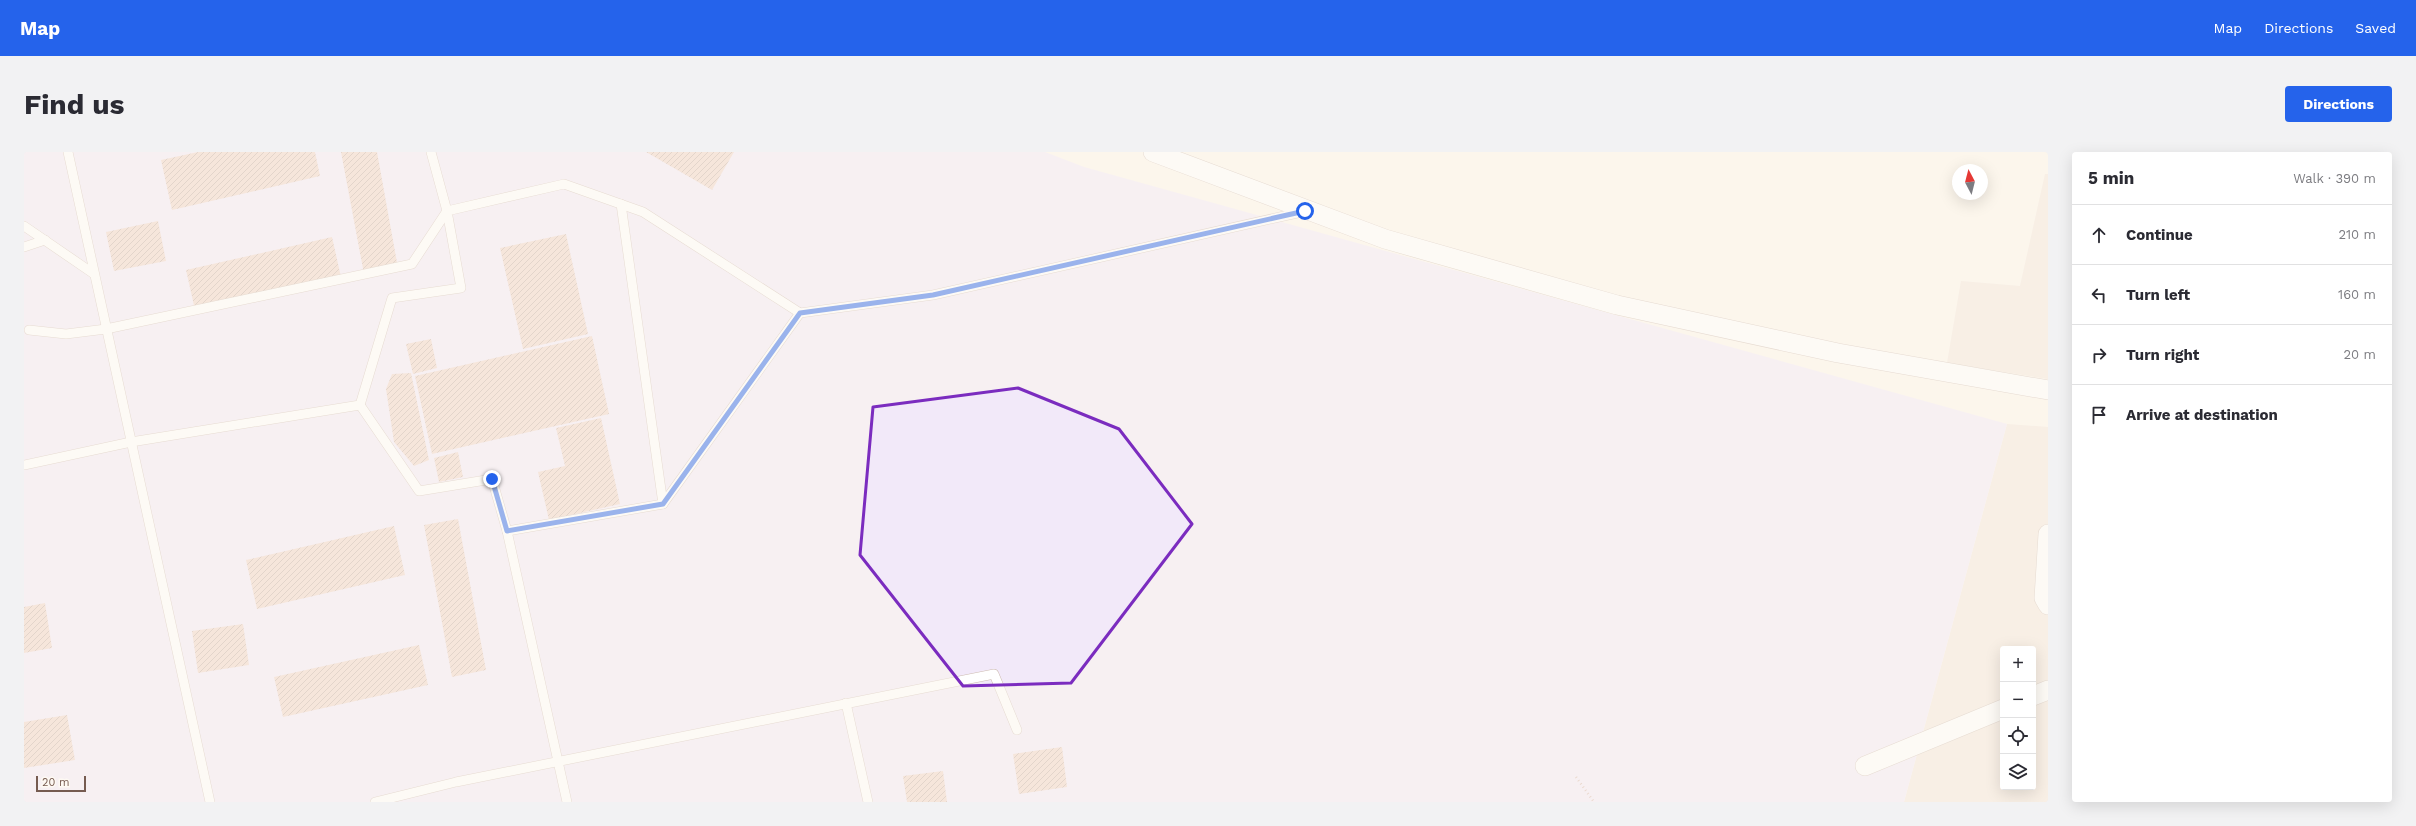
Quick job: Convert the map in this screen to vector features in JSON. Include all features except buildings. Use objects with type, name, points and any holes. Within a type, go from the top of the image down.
[{"type":"street","points":[[1153,152],[1305,211],[1385,239],[1617,305],[1838,353],[2048,390]]},
{"type":"street","points":[[2048,534],[2044,598],[2048,606]]},
{"type":"street","points":[[2036,695],[2048,690]]},
{"type":"street","points":[[1865,766],[2000,710]]},
{"type":"lane","points":[[68,152],[210,802]]},
{"type":"lane","points":[[360,405],[392,298],[461,288],[447,211],[432,152]]},
{"type":"lane","points":[[29,330],[66,334],[106,329],[412,264],[447,211],[564,184],[643,212],[800,313],[933,295],[1305,211]]},
{"type":"lane","points":[[621,204],[663,504]]},
{"type":"lane","points":[[24,226],[94,274]]},
{"type":"lane","points":[[24,247],[45,240]]},
{"type":"lane","points":[[507,531],[663,504],[800,313]]},
{"type":"lane","points":[[24,465],[131,442],[360,405]]},
{"type":"lane","points":[[360,405],[419,491],[492,479],[507,531],[567,802]]},
{"type":"lane","points":[[375,802],[456,782],[994,674],[1017,730]]},
{"type":"lane","points":[[846,704],[868,802]]},
{"type":"path","points":[[1576,777],[1594,802]]},
{"type":"highlighted area","points":[[1018,388],[1119,429],[1192,524],[1071,683],[963,686],[860,555],[873,407]]},
{"type":"shaded area","points":[[24,152],[1045,152],[1084,167],[2007,424],[1904,802],[24,802]]},
{"type":"shaded area","points":[[2045,174],[2048,174],[2048,379],[1947,363],[1961,281],[2020,286]]},
{"type":"shaded area","points":[[2007,424],[2048,427],[2048,802],[1904,802]]},
{"type":"route","points":[[492,479],[507,531],[663,504],[800,313],[933,295],[1305,211]]}]
